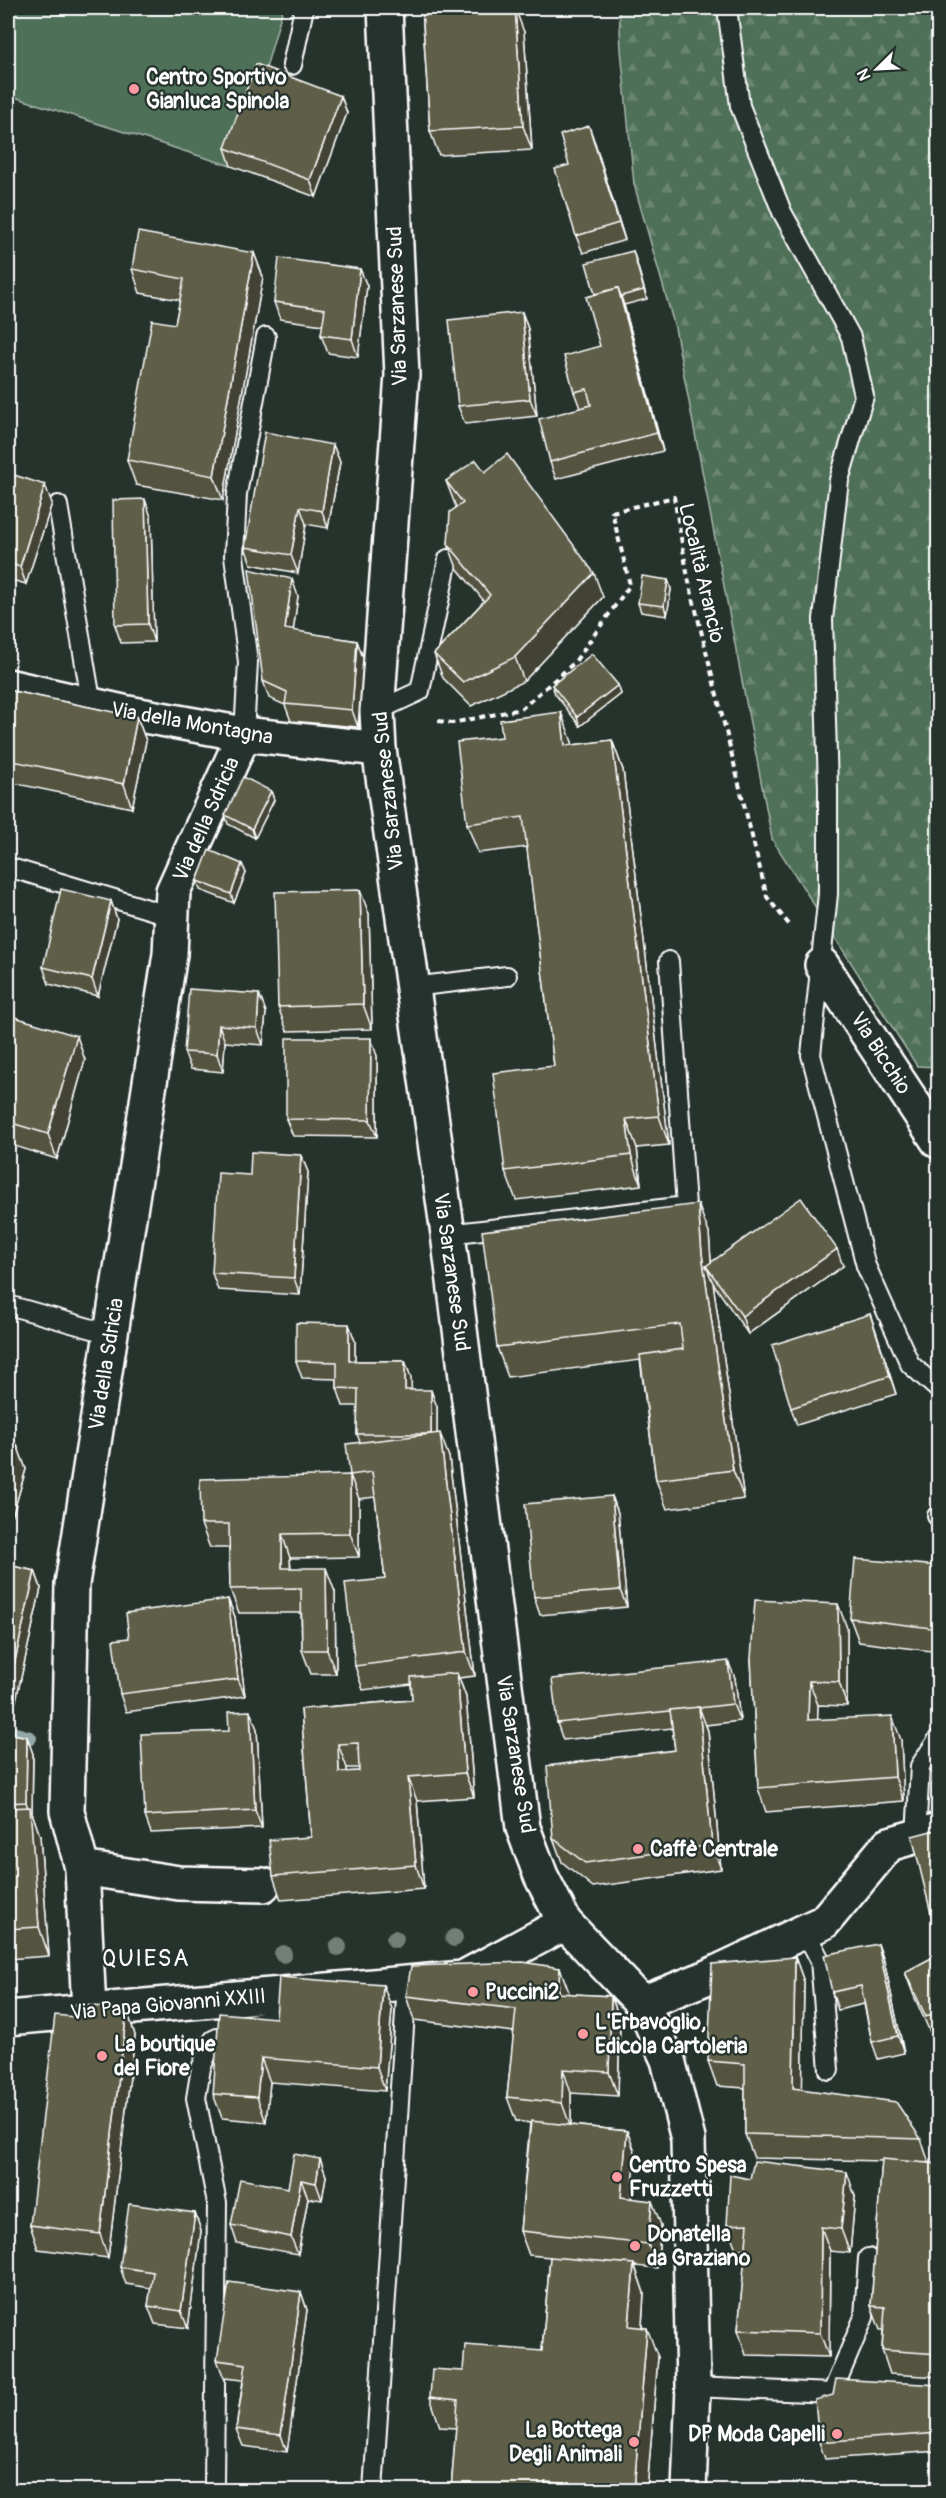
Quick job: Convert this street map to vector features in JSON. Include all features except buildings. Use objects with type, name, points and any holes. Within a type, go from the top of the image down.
[{"type":"street","name":"Via Sarzanese Sud","points":[[385,8],[402,375],[377,711],[379,748],[448,1234],[524,1828],[541,1876],[565,1923],[642,2002],[668,2060],[688,2139],[693,2387],[689,2490]]},
{"type":"street","name":"Via della Montagna","points":[[8,686],[92,706],[244,734],[379,748]]},
{"type":"street","name":"Via della Sdricia","points":[[89,2010],[82,1868],[67,1810],[72,1584],[170,954],[173,891],[244,734]]},
{"type":"street","name":"Via Bicchio","points":[[822,965],[939,1141]]},
{"type":"street","points":[[642,2002],[703,1979],[824,1922],[889,1844],[927,1833]]},
{"type":"street","points":[[82,1868],[179,1883],[263,1885]]},
{"type":"street","name":"Via Papa Giovanni XXIII","points":[[8,2018],[463,1978],[565,1923]]},
{"type":"lane","points":[[292,65],[304,8]]},
{"type":"lane","points":[[728,8],[740,106],[782,212],[851,337],[864,396],[839,480],[823,619],[828,789],[828,894],[811,1055],[863,1255],[910,1364],[939,1389]]},
{"type":"lane","points":[[244,734],[248,662],[234,556],[237,504],[266,336]]},
{"type":"lane","points":[[58,505],[92,706]]},
{"type":"lane","points":[[377,711],[420,691],[448,559]]},
{"type":"lane","points":[[8,867],[171,916]]},
{"type":"lane","points":[[448,1234],[686,1206],[669,961]]},
{"type":"lane","points":[[412,987],[507,976]]},
{"type":"lane","points":[[8,1305],[110,1334]]},
{"type":"lane","points":[[927,1833],[920,1766],[939,1739]]},
{"type":"lane","points":[[805,1931],[820,1960],[829,2070]]},
{"type":"lane","points":[[373,2490],[407,1983]]},
{"type":"lane","points":[[214,2484],[217,2203],[196,2098],[201,2068],[213,2040],[248,2024],[271,2019],[274,1995]]},
{"type":"lane","points":[[693,2387],[832,2393],[864,2317],[868,2258]]},
{"type":"path","name":"Località Arancio","points":[[377,711],[452,723],[521,709],[574,663],[630,585],[612,512],[674,498],[688,578],[767,897],[822,965]]},
{"type":"green space","name":"Centro Sportivo Gianluca Spinola","points":[[17,8],[283,8],[262,82],[231,166],[8,95],[8,41]]},
{"type":"green space","points":[[619,8],[938,8],[938,1067],[917,1066],[772,839],[675,328],[634,184]]},
{"type":"waterway","points":[[8,1732],[30,1738]]},
{"type":"place","name":"Centro Sportivo Gianluca Spinola","points":[[134,89]]},
{"type":"place","name":"Caffè Centrale","points":[[638,1849]]},
{"type":"place","name":"Puccini2","points":[[473,1992]]},
{"type":"place","name":"L'Erbavoglio, Edicola Cartoleria","points":[[583,2034]]},
{"type":"place","name":"La boutique del Fiore","points":[[102,2056]]},
{"type":"place","name":"Centro Spesa Fruzzetti","points":[[617,2177]]},
{"type":"place","name":"Donatella da Graziano","points":[[635,2246]]},
{"type":"place","name":"DP Moda Capelli","points":[[837,2434]]},
{"type":"place","name":"La Bottega Degli Animali","points":[[634,2442]]},
{"type":"district","name":"QUIESA","points":[[146,1958]]}]
